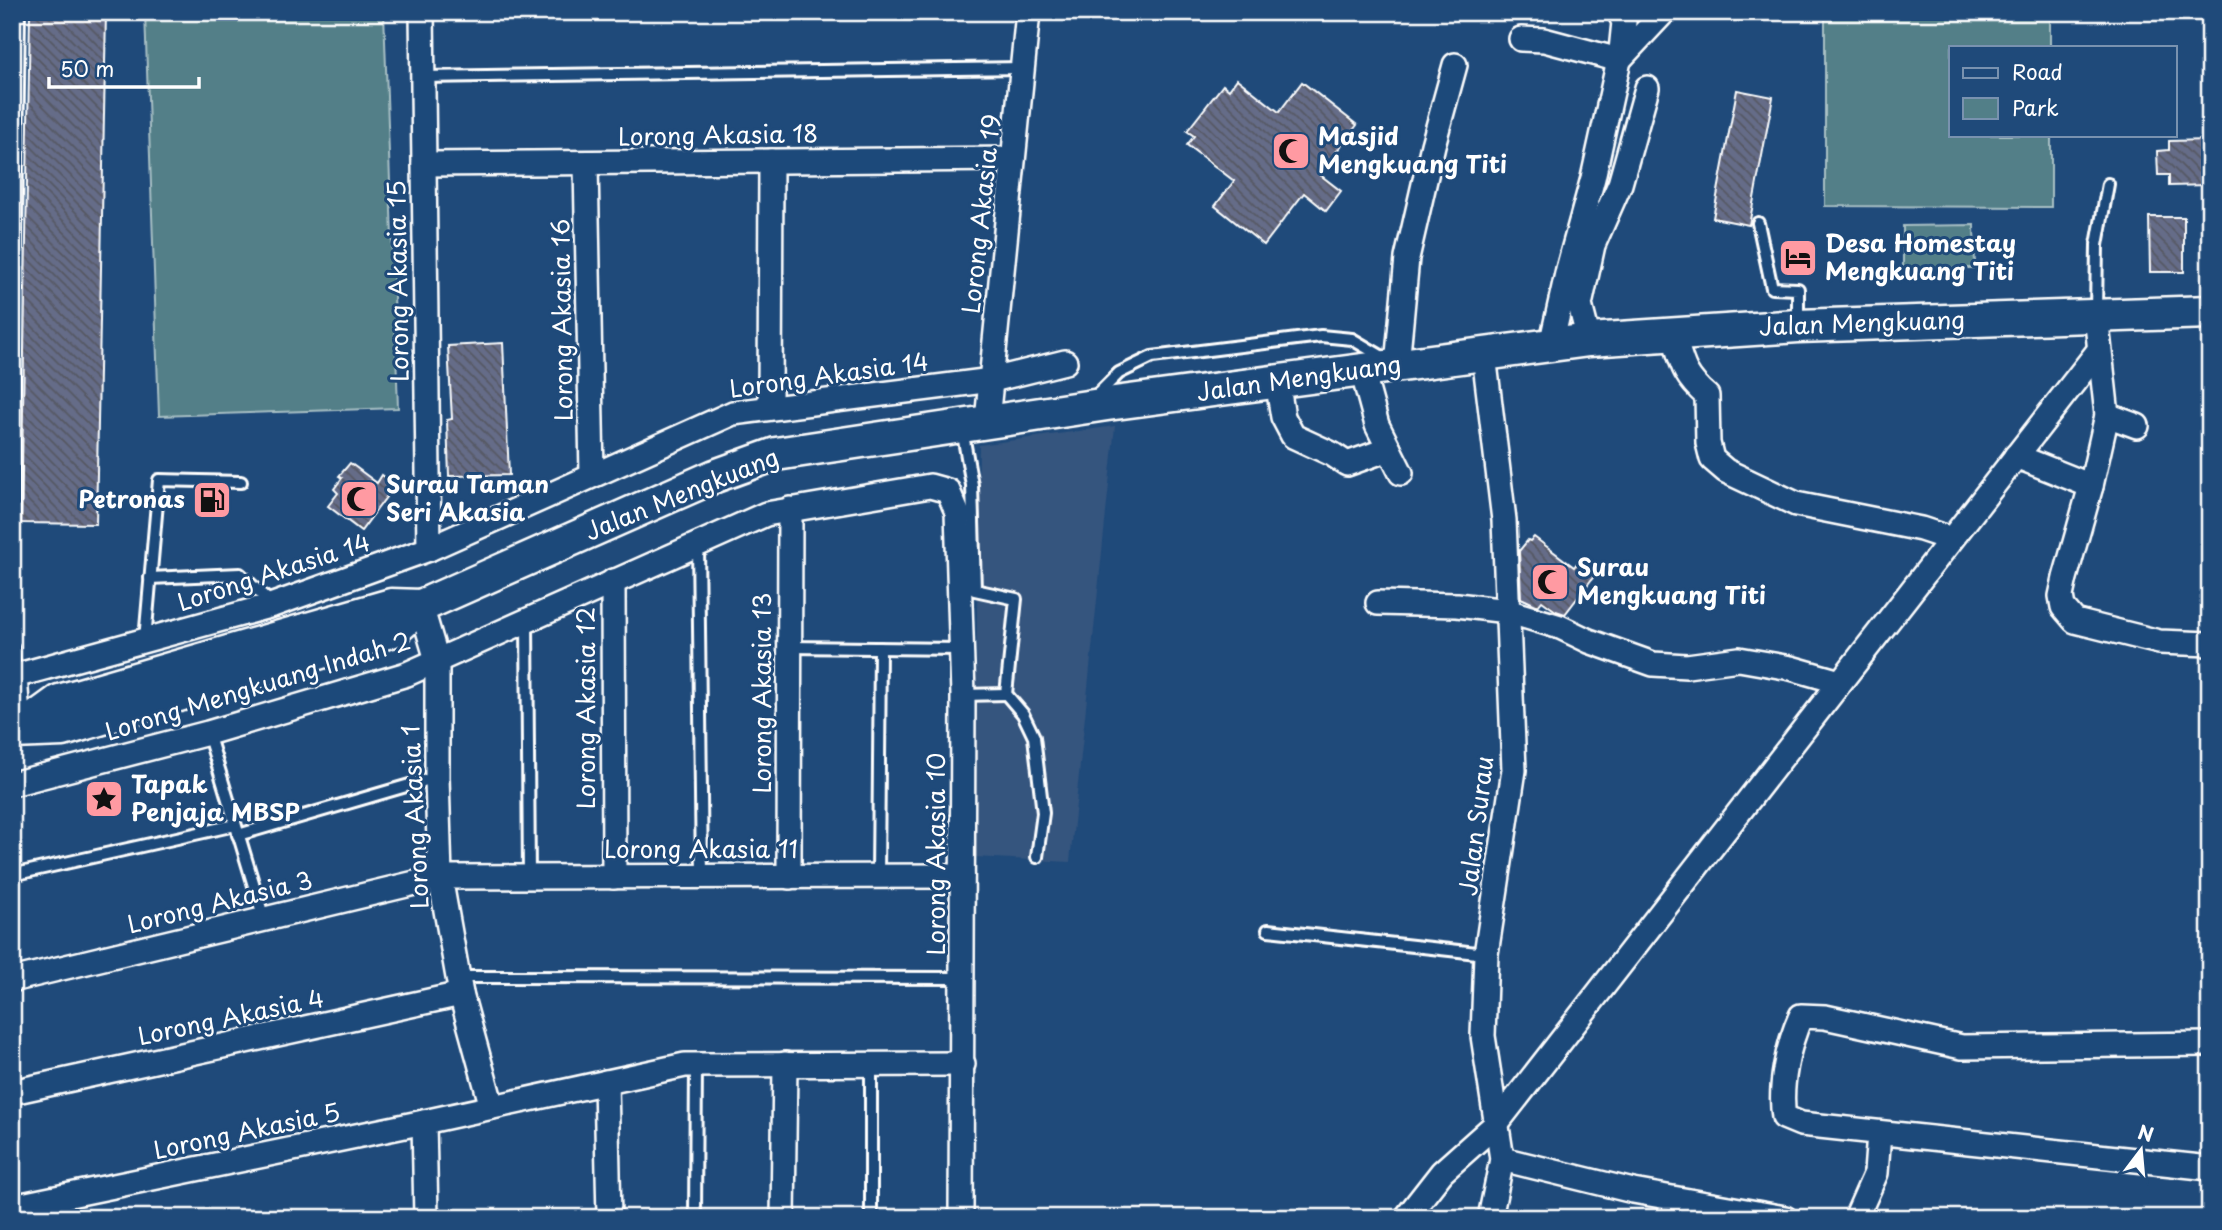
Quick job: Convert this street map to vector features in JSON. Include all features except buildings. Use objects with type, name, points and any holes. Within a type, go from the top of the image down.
[{"type":"main road","name":"Jalan Mengkuang","points":[[16,731],[63,730],[394,630],[421,606],[715,476],[776,454],[1084,407],[1484,355],[1553,334],[1586,331],[1673,333],[1798,326],[2210,312]]},
{"type":"main road","name":"Jalan Mengkuang","points":[[16,731],[59,701],[391,605],[421,606]]},
{"type":"street","name":"Lorong Akasia 15","points":[[422,12],[429,549]]},
{"type":"street","name":"Lorong Akasia 19","points":[[974,424],[992,380],[1028,12]]},
{"type":"street","points":[[1553,334],[1593,178],[1619,60],[1624,22],[1619,12]]},
{"type":"street","points":[[1619,60],[1664,12]]},
{"type":"street","points":[[1521,39],[1544,40],[1619,60]]},
{"type":"street","points":[[1397,365],[1407,258],[1455,65]]},
{"type":"street","points":[[1586,331],[1580,305],[1593,245],[1620,184],[1647,89]]},
{"type":"street","name":"Lorong Akasia 18","points":[[424,164],[1013,159]]},
{"type":"street","points":[[770,407],[771,161]]},
{"type":"street","name":"Lorong Akasia 16","points":[[586,164],[592,474]]},
{"type":"street","points":[[1593,178],[1620,184]]},
{"type":"street","points":[[2096,315],[2107,415],[2091,486],[2065,578],[2063,607],[2075,621],[2159,642],[2210,645]]},
{"type":"street","points":[[1673,333],[1685,373],[1707,396],[1708,443],[1712,459],[1726,471],[1796,504],[1921,529],[1951,539]]},
{"type":"street","points":[[1406,1218],[1442,1172],[1497,1122],[2099,350]]},
{"type":"street","name":"Jalan Surau","points":[[1484,355],[1504,520],[1514,770],[1486,954],[1483,1036],[1502,1159],[1490,1218]]},
{"type":"street","name":"Lorong Akasia 14","points":[[15,676],[273,605],[429,549],[733,413],[992,380],[1065,362]]},
{"type":"street","points":[[1362,370],[1377,425],[1401,472]]},
{"type":"street","points":[[1277,381],[1283,417],[1293,436],[1347,464],[1389,449]]},
{"type":"street","points":[[2107,415],[2137,426]]},
{"type":"street","points":[[2016,456],[2091,486]]},
{"type":"street","name":"Lorong Mengkuang Indah 2","points":[[12,784],[208,733],[407,674],[766,514],[930,486],[948,491]]},
{"type":"street","name":"Lorong Akasia 10","points":[[948,491],[957,512],[964,695],[961,1218]]},
{"type":"street","name":"Lorong Akasia 13","points":[[789,877],[790,509]]},
{"type":"street","name":"Lorong Akasia 12","points":[[613,582],[614,877]]},
{"type":"street","points":[[1378,603],[1507,611],[1560,627],[1589,641],[1653,664],[1687,666],[1739,659],[1791,668],[1840,682]]},
{"type":"street","points":[[273,605],[302,631]]},
{"type":"street","name":"Lorong Akasia 1","points":[[421,606],[437,660],[440,877],[459,986],[492,1107]]},
{"type":"street","points":[[145,640],[148,675]]},
{"type":"street","points":[[15,676],[16,731]]},
{"type":"street","name":"Lorong Akasia 11","points":[[440,877],[962,876]]},
{"type":"street","name":"Lorong Akasia 3","points":[[12,980],[440,877]]},
{"type":"street","name":"Lorong Akasia 4","points":[[12,1092],[459,986]]},
{"type":"street","points":[[2210,1044],[1962,1046],[1825,1017],[1801,1016],[1781,1097],[1784,1117],[1801,1124],[2210,1168]]},
{"type":"street","points":[[783,1218],[785,1064]]},
{"type":"street","name":"Lorong Akasia 5","points":[[12,1207],[685,1065],[963,1064]]},
{"type":"street","points":[[606,1082],[609,1218]]},
{"type":"street","points":[[424,1122],[426,1218]]},
{"type":"street","points":[[1856,1218],[1876,1173],[1880,1133]]},
{"type":"street","points":[[1502,1159],[1633,1191],[1785,1218]]},
{"type":"lane","points":[[12,526],[19,12]]},
{"type":"lane","points":[[423,77],[1023,68]]},
{"type":"lane","points":[[2096,315],[2097,245],[2108,184]]},
{"type":"lane","points":[[1758,223],[1772,288],[1798,289],[1798,326]]},
{"type":"lane","points":[[1084,407],[1119,373],[1152,357],[1321,336],[1352,339],[1397,365]]},
{"type":"lane","points":[[974,424],[972,485],[975,590],[1016,599],[1006,694],[1023,714],[1034,737],[1043,813],[1037,858]]},
{"type":"lane","points":[[145,640],[159,480],[241,482]]},
{"type":"lane","points":[[698,544],[702,877]]},
{"type":"lane","points":[[150,578],[240,574],[273,605]]},
{"type":"lane","points":[[527,620],[529,877]]},
{"type":"lane","points":[[12,647],[15,676]]},
{"type":"lane","points":[[789,647],[962,649]]},
{"type":"lane","points":[[878,877],[880,648]]},
{"type":"lane","points":[[964,695],[1006,694]]},
{"type":"lane","points":[[208,733],[264,919]]},
{"type":"lane","points":[[12,875],[237,830],[437,777]]},
{"type":"lane","points":[[1268,930],[1486,954]]},
{"type":"lane","points":[[459,986],[964,978]]},
{"type":"lane","points":[[695,1218],[696,1064]]},
{"type":"lane","points":[[871,1064],[871,1218]]},
{"type":"shaded area","points":[[1115,426],[1070,862],[974,857],[979,445]]},
{"type":"green space","points":[[145,12],[384,12],[398,408],[159,416]]},
{"type":"green space","points":[[1825,12],[2050,12],[2050,46],[1949,46],[1949,136],[2051,136],[2051,207],[1825,206]]},
{"type":"green space","points":[[1974,225],[1975,268],[1903,268],[1903,226]]},
{"type":"place","name":"Masjid Mengkuang Titi","points":[[1291,151]]},
{"type":"place","name":"Desa Homestay Mengkuang Titi","points":[[1798,258]]},
{"type":"place","name":"Surau Taman Seri Akasia","points":[[359,499]]},
{"type":"place","name":"Petronas","points":[[212,500]]},
{"type":"place","name":"Surau Mengkuang Titi","points":[[1550,582]]},
{"type":"place","name":"Tapak Penjaja MBSP","points":[[104,799]]}]
